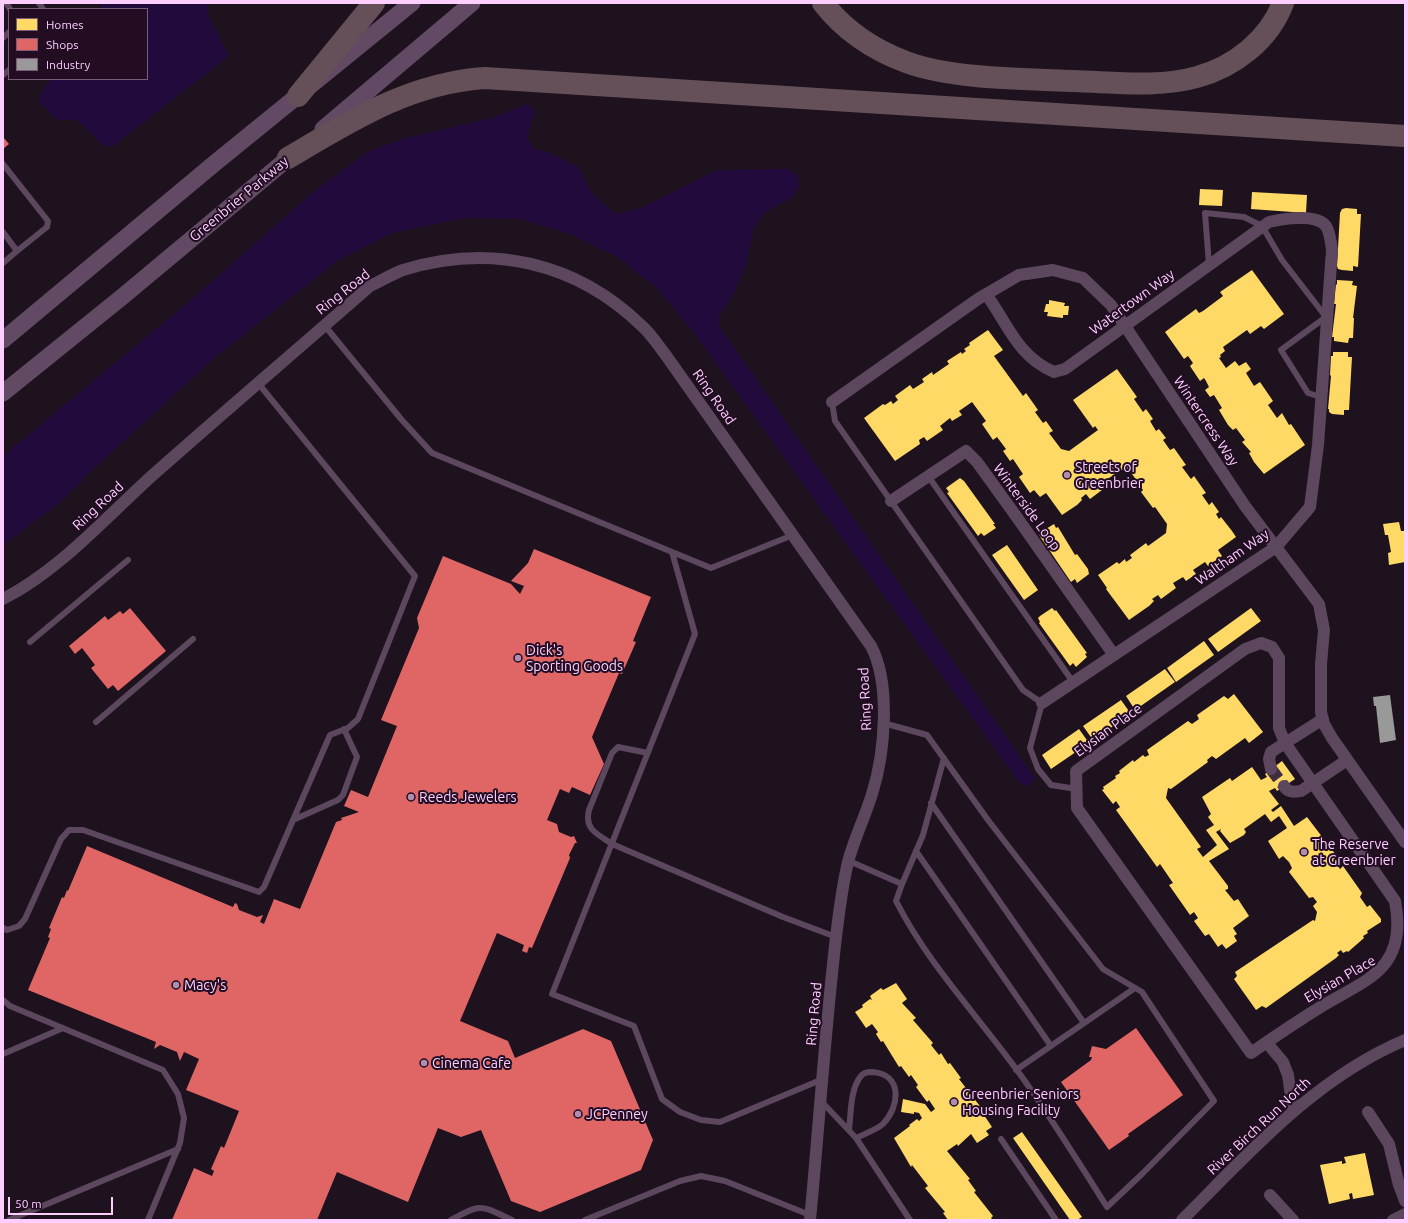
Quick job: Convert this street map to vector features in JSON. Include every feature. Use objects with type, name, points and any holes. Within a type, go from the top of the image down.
[{"type":"highway","points":[[298,96],[374,3]]},
{"type":"highway","points":[[823,3],[840,22],[866,43],[906,62],[921,66],[968,74],[1041,79],[1172,82],[1197,77],[1232,63],[1259,40],[1280,11],[1283,3]]},
{"type":"highway","points":[[288,158],[365,113],[420,89],[448,82],[485,78],[518,78],[1405,136]]},
{"type":"main road","points":[[5,337],[412,3]]},
{"type":"main road","name":"Greenbrier Parkway","points":[[3,393],[122,297],[415,53],[472,3]]},
{"type":"main road","points":[[3,383],[26,374]]},
{"type":"street","name":"Watertown Way","points":[[986,294],[1021,349],[1035,362],[1054,372],[1064,369],[1262,226],[1281,219],[1297,218],[1321,222]]},
{"type":"street","name":"Waltham Way","points":[[1042,703],[1276,547],[1310,507],[1318,445],[1332,250],[1326,226],[1321,222]]},
{"type":"street","name":"Ring Road","points":[[3,599],[23,587],[71,551],[153,475],[370,286],[402,271],[430,263],[460,259],[495,259],[519,261],[570,276],[594,288],[616,303],[643,326],[665,354],[876,654],[881,673],[882,723],[877,773],[872,793],[849,861],[844,882],[836,937],[810,1217]]},
{"type":"street","name":"Wintercress Way","points":[[832,402],[986,294],[1019,275],[1053,270],[1083,278],[1111,305],[1245,506],[1319,604],[1324,630],[1321,664],[1321,712],[1323,719],[1332,738],[1405,842]]},
{"type":"street","name":"Winterside Loop","points":[[891,501],[966,451],[977,462],[1114,655]]},
{"type":"street","name":"Elysian Place","points":[[1262,643],[1272,647],[1279,658],[1279,728],[1285,743],[1395,902],[1401,916],[1403,937],[1398,955],[1389,968],[1322,1006],[1251,1053],[1077,808],[1077,789],[1076,771],[1245,649],[1262,643]]},
{"type":"street","points":[[1271,769],[1269,760],[1271,752],[1323,719]]},
{"type":"street","points":[[1284,786],[1286,790],[1294,792],[1301,791],[1347,760]]},
{"type":"street","name":"River Birch Run North","points":[[1182,1220],[1293,1111],[1317,1091],[1374,1054],[1405,1040]]},
{"type":"street","points":[[1267,1042],[1283,1062],[1288,1075],[1293,1111]]},
{"type":"street","points":[[1368,1112],[1389,1144],[1399,1185],[1405,1201]]},
{"type":"street","points":[[1270,1195],[1293,1220]]},
{"type":"street","points":[[1393,1220],[1405,1214]]},
{"type":"lane","points":[[3,164],[48,221],[47,227],[3,262]]},
{"type":"lane","points":[[1209,265],[1205,213],[1244,217],[1262,226],[1282,260],[1326,317],[1281,350],[1308,393],[1321,397]]},
{"type":"lane","points":[[3,232],[17,251]]},
{"type":"lane","points":[[325,326],[401,419],[432,453],[711,568],[793,534]]},
{"type":"lane","points":[[3,928],[7,930],[19,926],[25,919],[60,839],[69,830],[83,830],[258,892],[264,887],[330,735],[344,729],[358,718],[415,576],[258,383]]},
{"type":"lane","points":[[832,402],[835,421],[1023,690],[1042,703],[1030,748],[1038,769],[1051,785],[1077,789]]},
{"type":"lane","points":[[928,476],[1073,682]]},
{"type":"lane","points":[[672,552],[695,634],[552,994],[634,1026],[662,1099],[680,1112],[701,1120],[720,1122],[823,1079]]},
{"type":"lane","points":[[30,642],[128,560]]},
{"type":"lane","points":[[96,722],[193,639]]},
{"type":"lane","points":[[882,723],[927,735],[944,758],[988,820],[1103,969],[1142,992],[1214,1101],[1142,1174],[1107,1206],[1016,1070],[942,973],[902,913],[896,901],[923,835],[944,758]]},
{"type":"lane","points":[[293,820],[338,800],[343,795],[356,758],[344,729]]},
{"type":"lane","points":[[648,753],[618,747],[612,753],[587,819],[591,829],[612,844],[783,917],[836,937]]},
{"type":"lane","points":[[931,803],[1084,1023]]},
{"type":"lane","points":[[916,851],[1051,1046]]},
{"type":"lane","points":[[849,861],[902,884]]},
{"type":"lane","points":[[1016,1070],[1136,988]]},
{"type":"lane","points":[[3,1000],[10,1006],[163,1070],[178,1094],[184,1118],[178,1149],[148,1220]]},
{"type":"lane","points":[[3,1054],[63,1028]]},
{"type":"lane","points":[[849,1130],[854,1091],[861,1076],[868,1072],[883,1073],[892,1081],[896,1090],[891,1114],[881,1125],[856,1138]]},
{"type":"lane","points":[[821,1101],[856,1138],[910,1220]]},
{"type":"lane","points":[[1001,1139],[1056,1220]]},
{"type":"lane","points":[[9,1220],[178,1149]]},
{"type":"lane","points":[[584,1220],[680,1181],[701,1176],[725,1181],[810,1217]]},
{"type":"lane","points":[[451,1220],[474,1207],[488,1209],[512,1220]]},
{"type":"shaded area","points":[[104,3],[208,3],[208,15],[229,56],[113,146],[104,146],[77,120],[58,120],[39,102],[41,93],[50,80],[148,80],[148,8],[98,8]]},
{"type":"shaded area","points":[[527,104],[535,111],[527,137],[533,148],[552,154],[578,167],[593,195],[616,214],[641,208],[717,170],[788,169],[798,175],[799,187],[794,196],[764,213],[754,227],[746,264],[735,291],[719,316],[719,326],[1035,778],[1030,785],[1021,785],[693,332],[658,289],[617,257],[570,234],[520,219],[463,218],[392,233],[337,261],[212,360],[86,476],[61,502],[3,545],[3,456],[199,293],[314,191],[369,151],[402,139],[495,117]]},
{"type":"building: Homes","points":[[1200,189],[1223,190],[1222,206],[1199,205]]},
{"type":"building: Homes","points":[[1252,192],[1307,195],[1306,213],[1251,209]]},
{"type":"building: Homes","points":[[1342,209],[1357,209],[1357,214],[1361,214],[1358,267],[1353,266],[1353,271],[1338,269],[1337,266],[1340,213]]},
{"type":"building: Homes","points":[[1252,270],[1284,314],[1264,329],[1261,326],[1250,334],[1247,330],[1223,347],[1225,351],[1219,358],[1226,368],[1235,361],[1239,366],[1246,362],[1251,369],[1246,373],[1254,386],[1260,382],[1273,401],[1268,405],[1277,418],[1282,413],[1289,425],[1291,424],[1305,445],[1264,474],[1254,462],[1249,453],[1251,452],[1242,442],[1245,440],[1236,428],[1233,430],[1228,425],[1219,410],[1222,408],[1214,395],[1210,397],[1205,390],[1209,387],[1204,378],[1200,381],[1190,366],[1193,363],[1188,356],[1184,359],[1165,332],[1196,309],[1199,313],[1203,311],[1223,296],[1220,292]]},
{"type":"building: Homes","points":[[1337,280],[1353,281],[1352,285],[1357,286],[1353,318],[1353,338],[1349,338],[1348,343],[1334,341],[1334,337],[1332,337]]},
{"type":"building: Homes","points":[[1049,300],[1065,303],[1064,306],[1069,306],[1068,315],[1063,315],[1063,318],[1047,316],[1048,312],[1044,312],[1046,304],[1049,304]]},
{"type":"building: Homes","name":"Streets of Greenbrier","points":[[988,330],[1003,350],[994,356],[1023,396],[1026,393],[1038,410],[1035,412],[1043,423],[1046,421],[1053,431],[1049,433],[1061,449],[1069,451],[1098,430],[1095,426],[1093,428],[1073,400],[1117,369],[1137,397],[1134,399],[1143,412],[1146,409],[1153,419],[1150,421],[1156,431],[1159,429],[1166,438],[1163,440],[1170,450],[1174,448],[1186,465],[1182,467],[1191,479],[1194,476],[1206,493],[1202,495],[1209,505],[1212,502],[1219,512],[1216,514],[1219,519],[1221,517],[1236,537],[1218,550],[1222,556],[1208,566],[1205,562],[1193,570],[1196,574],[1186,581],[1183,577],[1173,583],[1176,588],[1161,599],[1158,595],[1152,599],[1154,601],[1149,606],[1129,620],[1106,589],[1107,588],[1098,575],[1117,562],[1119,564],[1125,559],[1126,562],[1132,558],[1130,555],[1146,543],[1148,546],[1166,533],[1167,524],[1155,507],[1153,508],[1141,492],[1143,490],[1130,471],[1121,470],[1103,482],[1106,487],[1090,499],[1086,494],[1081,498],[1082,500],[1077,505],[1062,515],[1046,493],[1040,497],[1034,490],[1030,493],[1019,477],[1023,474],[1013,459],[1010,461],[1003,451],[1006,449],[997,437],[993,440],[982,424],[986,421],[972,402],[959,411],[962,415],[952,421],[950,418],[940,426],[943,430],[927,441],[924,437],[919,440],[920,444],[895,461],[864,418],[883,404],[885,405],[891,401],[893,404],[898,400],[895,396],[910,385],[913,389],[924,382],[922,379],[932,372],[933,375],[949,364],[947,361],[961,352],[962,354],[966,351],[964,349],[970,345],[969,343]]},
{"type":"building: Homes","points":[[1333,352],[1348,352],[1348,357],[1352,357],[1349,410],[1344,410],[1344,415],[1332,414],[1328,409],[1331,356],[1333,356]]},
{"type":"building: Homes","points":[[960,478],[964,481],[995,524],[993,524],[996,528],[984,536],[981,533],[978,536],[947,493],[949,492],[946,488]]},
{"type":"building: Homes","points":[[1399,522],[1401,531],[1404,531],[1405,536],[1405,562],[1389,565],[1388,553],[1391,552],[1388,535],[1385,535],[1383,524]]},
{"type":"building: Homes","points":[[1054,524],[1056,528],[1058,527],[1075,555],[1077,554],[1088,569],[1089,574],[1077,583],[1075,579],[1071,582],[1039,535],[1041,532]]},
{"type":"building: Homes","points":[[1007,545],[1038,590],[1024,600],[992,555]]},
{"type":"building: Homes","points":[[1052,608],[1055,611],[1056,610],[1087,653],[1085,654],[1087,657],[1076,667],[1073,663],[1070,666],[1039,623],[1038,618]]},
{"type":"building: Homes","points":[[1251,608],[1261,621],[1218,652],[1208,639]]},
{"type":"building: Homes","points":[[1204,641],[1214,655],[1176,682],[1167,668]]},
{"type":"building: Homes","points":[[1165,669],[1175,682],[1135,710],[1126,696]]},
{"type":"building: Homes","name":"The Reserve at Greenbrier","points":[[1234,694],[1263,732],[1249,743],[1245,738],[1216,759],[1212,756],[1207,760],[1208,762],[1171,789],[1168,788],[1166,798],[1201,847],[1197,849],[1203,857],[1217,845],[1206,830],[1214,825],[1208,817],[1211,814],[1202,797],[1230,778],[1232,781],[1252,767],[1261,780],[1267,777],[1265,774],[1282,761],[1295,779],[1277,791],[1275,788],[1269,791],[1279,804],[1271,810],[1273,812],[1281,806],[1294,826],[1307,817],[1339,859],[1335,862],[1340,869],[1343,866],[1362,893],[1360,897],[1367,907],[1370,905],[1381,919],[1381,922],[1367,931],[1368,933],[1363,936],[1364,938],[1348,952],[1343,953],[1341,950],[1337,953],[1339,955],[1336,958],[1266,1008],[1262,1006],[1256,1010],[1234,979],[1237,976],[1235,972],[1313,920],[1315,921],[1317,912],[1313,906],[1317,902],[1313,897],[1309,898],[1289,872],[1292,868],[1289,862],[1283,856],[1279,859],[1268,841],[1287,828],[1279,816],[1271,822],[1265,814],[1244,829],[1246,832],[1244,835],[1230,843],[1220,831],[1221,829],[1216,832],[1229,849],[1209,861],[1228,886],[1228,889],[1225,890],[1234,901],[1238,899],[1249,916],[1233,928],[1237,934],[1234,936],[1237,941],[1226,949],[1222,944],[1218,947],[1209,934],[1205,936],[1194,921],[1198,918],[1194,912],[1190,915],[1169,885],[1173,883],[1160,864],[1157,867],[1116,810],[1120,807],[1116,801],[1113,804],[1102,790],[1104,789],[1103,787],[1116,778],[1115,776],[1120,773],[1119,771],[1133,760],[1134,762],[1143,755],[1145,757],[1149,755],[1147,750],[1188,721],[1192,724],[1199,719],[1197,715],[1224,696],[1228,699]]},
{"type":"building: Homes","points":[[1121,700],[1131,714],[1093,740],[1083,726]]},
{"type":"building: Homes","points":[[1079,729],[1089,743],[1051,769],[1042,755]]},
{"type":"building: Homes","name":"Greenbrier Seniors Housing Facility","points":[[896,983],[907,999],[902,1003],[916,1018],[913,1020],[933,1043],[931,1045],[939,1055],[941,1053],[948,1064],[950,1063],[961,1078],[959,1079],[986,1114],[984,1115],[992,1127],[986,1131],[989,1135],[977,1143],[971,1134],[958,1146],[957,1144],[947,1151],[970,1179],[968,1180],[976,1191],[974,1192],[993,1216],[991,1218],[993,1220],[948,1220],[943,1213],[945,1212],[925,1188],[928,1186],[912,1165],[911,1167],[894,1138],[917,1119],[919,1121],[922,1118],[919,1113],[914,1112],[914,1114],[901,1112],[903,1099],[925,1104],[931,1112],[935,1109],[929,1100],[927,1102],[916,1087],[918,1085],[911,1075],[909,1077],[901,1066],[899,1067],[883,1041],[881,1042],[876,1034],[878,1032],[872,1024],[866,1028],[855,1012],[863,1007],[862,1005],[870,999],[872,1000],[870,996],[881,988],[883,990]]},
{"type":"building: Homes","points":[[1022,1132],[1082,1217],[1077,1220],[1070,1220],[1013,1138]]},
{"type":"building: Homes","points":[[1365,1153],[1374,1195],[1353,1199],[1352,1193],[1349,1194],[1350,1199],[1329,1204],[1320,1165],[1342,1161],[1342,1164],[1346,1163],[1344,1157]]},
{"type":"building: Shops","points":[[3,137],[9,144],[3,149]]},
{"type":"building: Shops","points":[[534,549],[651,597],[633,641],[636,642],[622,674],[619,673],[592,737],[604,764],[590,795],[572,787],[569,793],[560,789],[547,820],[557,824],[559,832],[571,837],[574,836],[577,843],[575,843],[569,855],[570,858],[532,948],[529,947],[527,953],[522,951],[524,945],[497,933],[460,1021],[508,1041],[515,1058],[583,1029],[611,1041],[653,1140],[641,1170],[540,1212],[511,1201],[481,1130],[461,1137],[438,1128],[408,1202],[337,1172],[317,1220],[172,1220],[194,1168],[212,1176],[214,1171],[211,1169],[221,1146],[224,1148],[239,1111],[186,1090],[199,1059],[184,1052],[180,1061],[177,1052],[160,1045],[154,1049],[156,1042],[28,990],[50,938],[48,937],[51,929],[49,928],[62,897],[64,898],[67,890],[68,891],[87,846],[233,907],[235,903],[237,904],[239,910],[257,917],[263,915],[260,922],[264,924],[274,899],[300,909],[336,822],[342,820],[341,818],[359,812],[344,806],[351,790],[368,797],[397,726],[381,720],[419,628],[417,618],[443,556],[511,584],[520,594],[524,586],[511,581],[528,563]]},
{"type":"building: Shops","points":[[130,608],[166,651],[118,691],[113,685],[108,689],[91,668],[95,665],[82,648],[75,654],[69,646],[105,616],[108,620],[120,611],[123,614]]},
{"type":"building: Shops","points":[[1136,1028],[1183,1095],[1128,1134],[1129,1136],[1109,1150],[1061,1082],[1091,1060],[1092,1057],[1089,1057],[1092,1046],[1106,1049]]},
{"type":"building: Industry","points":[[1390,695],[1396,740],[1380,743],[1376,706],[1374,706],[1373,697]]},
{"type":"tunnel","points":[[1271,769],[1284,786]]},
{"type":"place","name":"Streets of Greenbrier","points":[[1067,475]]},
{"type":"place","name":"Dick's Sporting Goods","points":[[518,658]]},
{"type":"place","name":"Reeds Jewelers","points":[[411,797]]},
{"type":"place","name":"The Reserve at Greenbrier","points":[[1304,852]]},
{"type":"place","name":"Macy's","points":[[176,985]]},
{"type":"place","name":"Cinema Cafe","points":[[424,1063]]},
{"type":"place","name":"Greenbrier Seniors Housing Facility","points":[[954,1102]]},
{"type":"place","name":"JCPenney","points":[[578,1114]]}]
